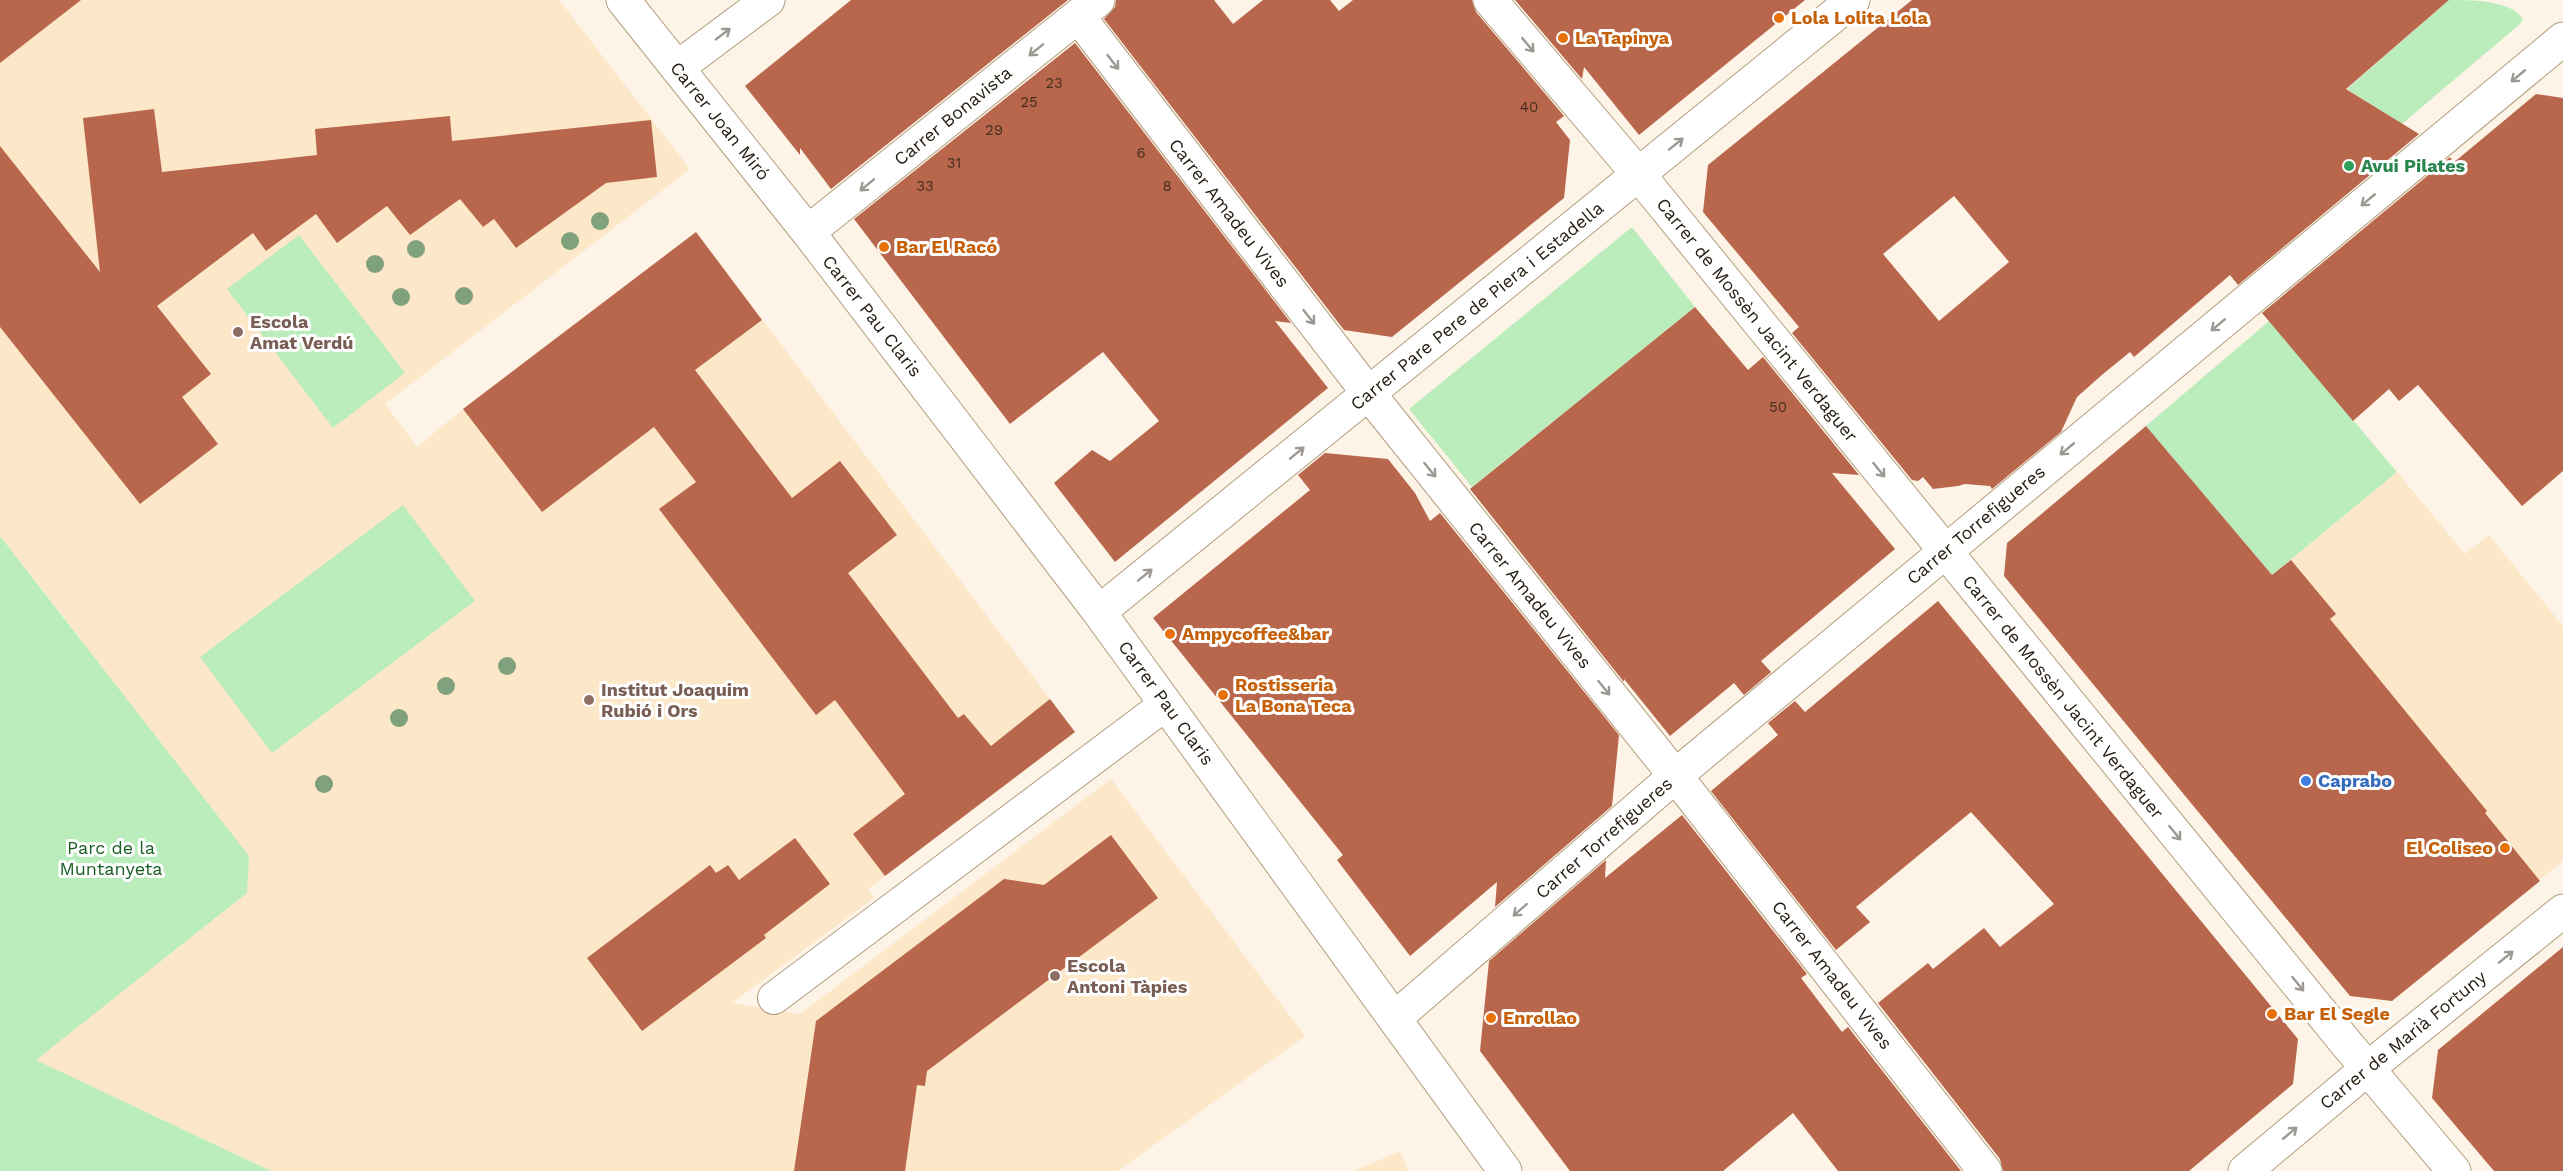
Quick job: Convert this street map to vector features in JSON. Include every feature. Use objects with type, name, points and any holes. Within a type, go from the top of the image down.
[{"type":"street","name":"Carrer Joan Miró","points":[[623,0],[812,237]]},
{"type":"street","points":[[677,68],[768,0]]},
{"type":"street","name":"Carrer de Mossèn Jacint Verdaguer","points":[[1490,0],[1639,175],[2367,1069],[2454,1171]]},
{"type":"street","name":"Carrer Pare Pere de Piera i Estadella","points":[[1099,612],[1853,0]]},
{"type":"street","name":"Carrer Bonavista","points":[[812,237],[1088,8]]},
{"type":"street","name":"Carrer Amadeu Vives","points":[[1088,8],[1369,394],[1675,776],[1985,1171]]},
{"type":"street","name":"Carrer Torrefigueres","points":[[1395,1018],[1675,776],[2563,39]]},
{"type":"street","name":"Carrer Pau Claris","points":[[812,237],[1099,612],[1505,1171]]},
{"type":"street","points":[[774,998],[1166,704]]},
{"type":"street","name":"Carrer de Marià Fortuny","points":[[2245,1171],[2563,911]]},
{"type":"shaded area","points":[[0,0],[559,0],[690,169],[385,404],[417,447],[463,409],[696,232],[1075,732],[868,889],[874,898],[732,1003],[800,1014],[1111,779],[1305,1036],[1118,1171],[271,1171],[35,1060],[247,893],[78,635],[0,536]]},
{"type":"shaded area","points":[[2397,472],[2465,554],[2489,535],[2563,626],[2563,861],[2392,1001],[2350,996],[2138,739],[2188,696],[2272,575]]},
{"type":"shaded area","points":[[1400,1152],[1408,1171],[1354,1171],[1391,1155]]},
{"type":"green space","points":[[2449,0],[2490,2],[2510,8],[2523,19],[2520,24],[2402,124],[2347,89]]},
{"type":"green space","points":[[1632,227],[1695,307],[1472,487],[1409,409]]},
{"type":"green space","points":[[299,235],[405,373],[333,428],[227,289]]},
{"type":"green space","points":[[2269,321],[2397,472],[2272,575],[2146,426]]},
{"type":"green space","points":[[403,505],[475,601],[272,753],[200,657]]},
{"type":"green space","name":"Parc de la Muntanyeta","points":[[0,536],[249,856],[247,893],[36,1060],[271,1171],[0,1171]]},
{"type":"building","points":[[0,0],[81,0],[0,63]]},
{"type":"building","points":[[851,0],[1068,0],[831,189],[800,148],[800,155],[745,86]]},
{"type":"building","points":[[1116,0],[1214,0],[1233,24],[1263,0],[1330,0],[1339,11],[1353,0],[1472,0],[1476,12],[1564,116],[1556,122],[1570,140],[1564,198],[1392,337],[1344,330],[1104,19],[1115,7]]},
{"type":"building","points":[[1515,0],[1805,0],[1639,135],[1584,67],[1582,79]]},
{"type":"building","points":[[1912,0],[2449,0],[2346,89],[2419,134],[2238,285],[2230,275],[2134,357],[2130,352],[2103,374],[2077,397],[2061,432],[1992,489],[1990,486],[1965,484],[1933,489],[1923,477],[1918,481],[1912,480],[1792,333],[1799,327],[1703,212],[1708,165]],"holes":[[[1954,196],[2009,262],[1939,321],[1883,254]]]},
{"type":"building","points":[[1075,43],[1291,323],[1275,321],[1328,388],[1115,562],[1054,483],[1092,450],[1110,461],[1159,421],[1103,352],[1010,424],[854,219]]},
{"type":"building","points":[[2536,94],[2563,98],[2563,471],[2522,506],[2418,385],[2399,401],[2389,389],[2353,421],[2262,313],[2450,157],[2453,162],[2458,159]]},
{"type":"building","points":[[154,109],[162,172],[317,155],[315,129],[450,116],[452,141],[651,120],[657,177],[606,183],[516,248],[494,219],[483,227],[460,199],[410,235],[387,206],[337,243],[316,214],[266,251],[253,233],[157,306],[211,374],[182,397],[218,444],[140,504],[0,327],[0,146],[100,272],[83,118]]},
{"type":"building","points":[[696,232],[762,320],[695,370],[792,498],[840,461],[897,535],[848,573],[958,718],[964,714],[991,746],[1050,699],[1075,732],[885,876],[853,834],[905,794],[835,700],[816,715],[659,509],[696,482],[654,427],[542,512],[463,409]]},
{"type":"building","points":[[1695,307],[1748,370],[1763,357],[1859,475],[1832,473],[1895,549],[1761,661],[1771,672],[1744,695],[1734,683],[1670,736],[1470,489]]},
{"type":"building","points":[[2146,426],[2272,575],[2291,560],[2336,614],[2330,619],[2487,811],[2485,813],[2540,881],[2392,1001],[2350,996],[2004,576],[2007,543]]},
{"type":"building","points":[[1325,453],[1388,459],[1415,493],[1430,521],[1440,513],[1619,735],[1612,806],[1495,907],[1497,882],[1410,956],[1337,860],[1343,855],[1153,618],[1310,490],[1298,475]]},
{"type":"building","points":[[1938,601],[2298,1039],[2293,1084],[2189,1171],[2003,1171],[2000,1159],[1878,1003],[1928,963],[1933,969],[1984,928],[2000,947],[2054,904],[1971,812],[1856,907],[1870,922],[1836,950],[1711,791],[1778,735],[1768,723],[1795,701],[1805,712]]},
{"type":"building","points":[[1682,815],[1807,974],[1801,978],[1842,1032],[1848,1027],[1961,1171],[1838,1171],[1793,1113],[1723,1171],[1570,1171],[1480,1051],[1489,961],[1606,860],[1605,878]]},
{"type":"building","points":[[1111,835],[1158,898],[927,1071],[925,1086],[917,1085],[905,1171],[794,1171],[816,1021],[1004,879],[1044,885]]},
{"type":"building","points":[[795,838],[830,884],[764,935],[766,938],[642,1031],[587,958],[710,865],[716,873],[728,865],[739,880]]},
{"type":"building","points":[[2563,947],[2563,1171],[2494,1171],[2432,1098],[2438,1050]]},
{"type":"place","name":"Lola Lolita Lola","points":[[1779,18]]},
{"type":"place","name":"La Tapinya","points":[[1563,38]]},
{"type":"place","name":"Avui Pilates","points":[[2349,166]]},
{"type":"place","name":"Bar El Racó","points":[[884,247]]},
{"type":"place","name":"Escola Amat Verdú","points":[[238,332]]},
{"type":"place","name":"Ampycoffee&bar","points":[[1170,634]]},
{"type":"place","name":"Rostisseria La Bona Teca","points":[[1223,695]]},
{"type":"place","name":"Institut Joaquim Rubió i Ors","points":[[589,700]]},
{"type":"place","name":"Caprabo","points":[[2306,781]]},
{"type":"place","name":"El Coliseo","points":[[2505,848]]},
{"type":"place","name":"Escola Antoni Tàpies","points":[[1055,976]]},
{"type":"place","name":"Bar El Segle","points":[[2272,1014]]},
{"type":"place","name":"Enrollao","points":[[1491,1018]]}]
